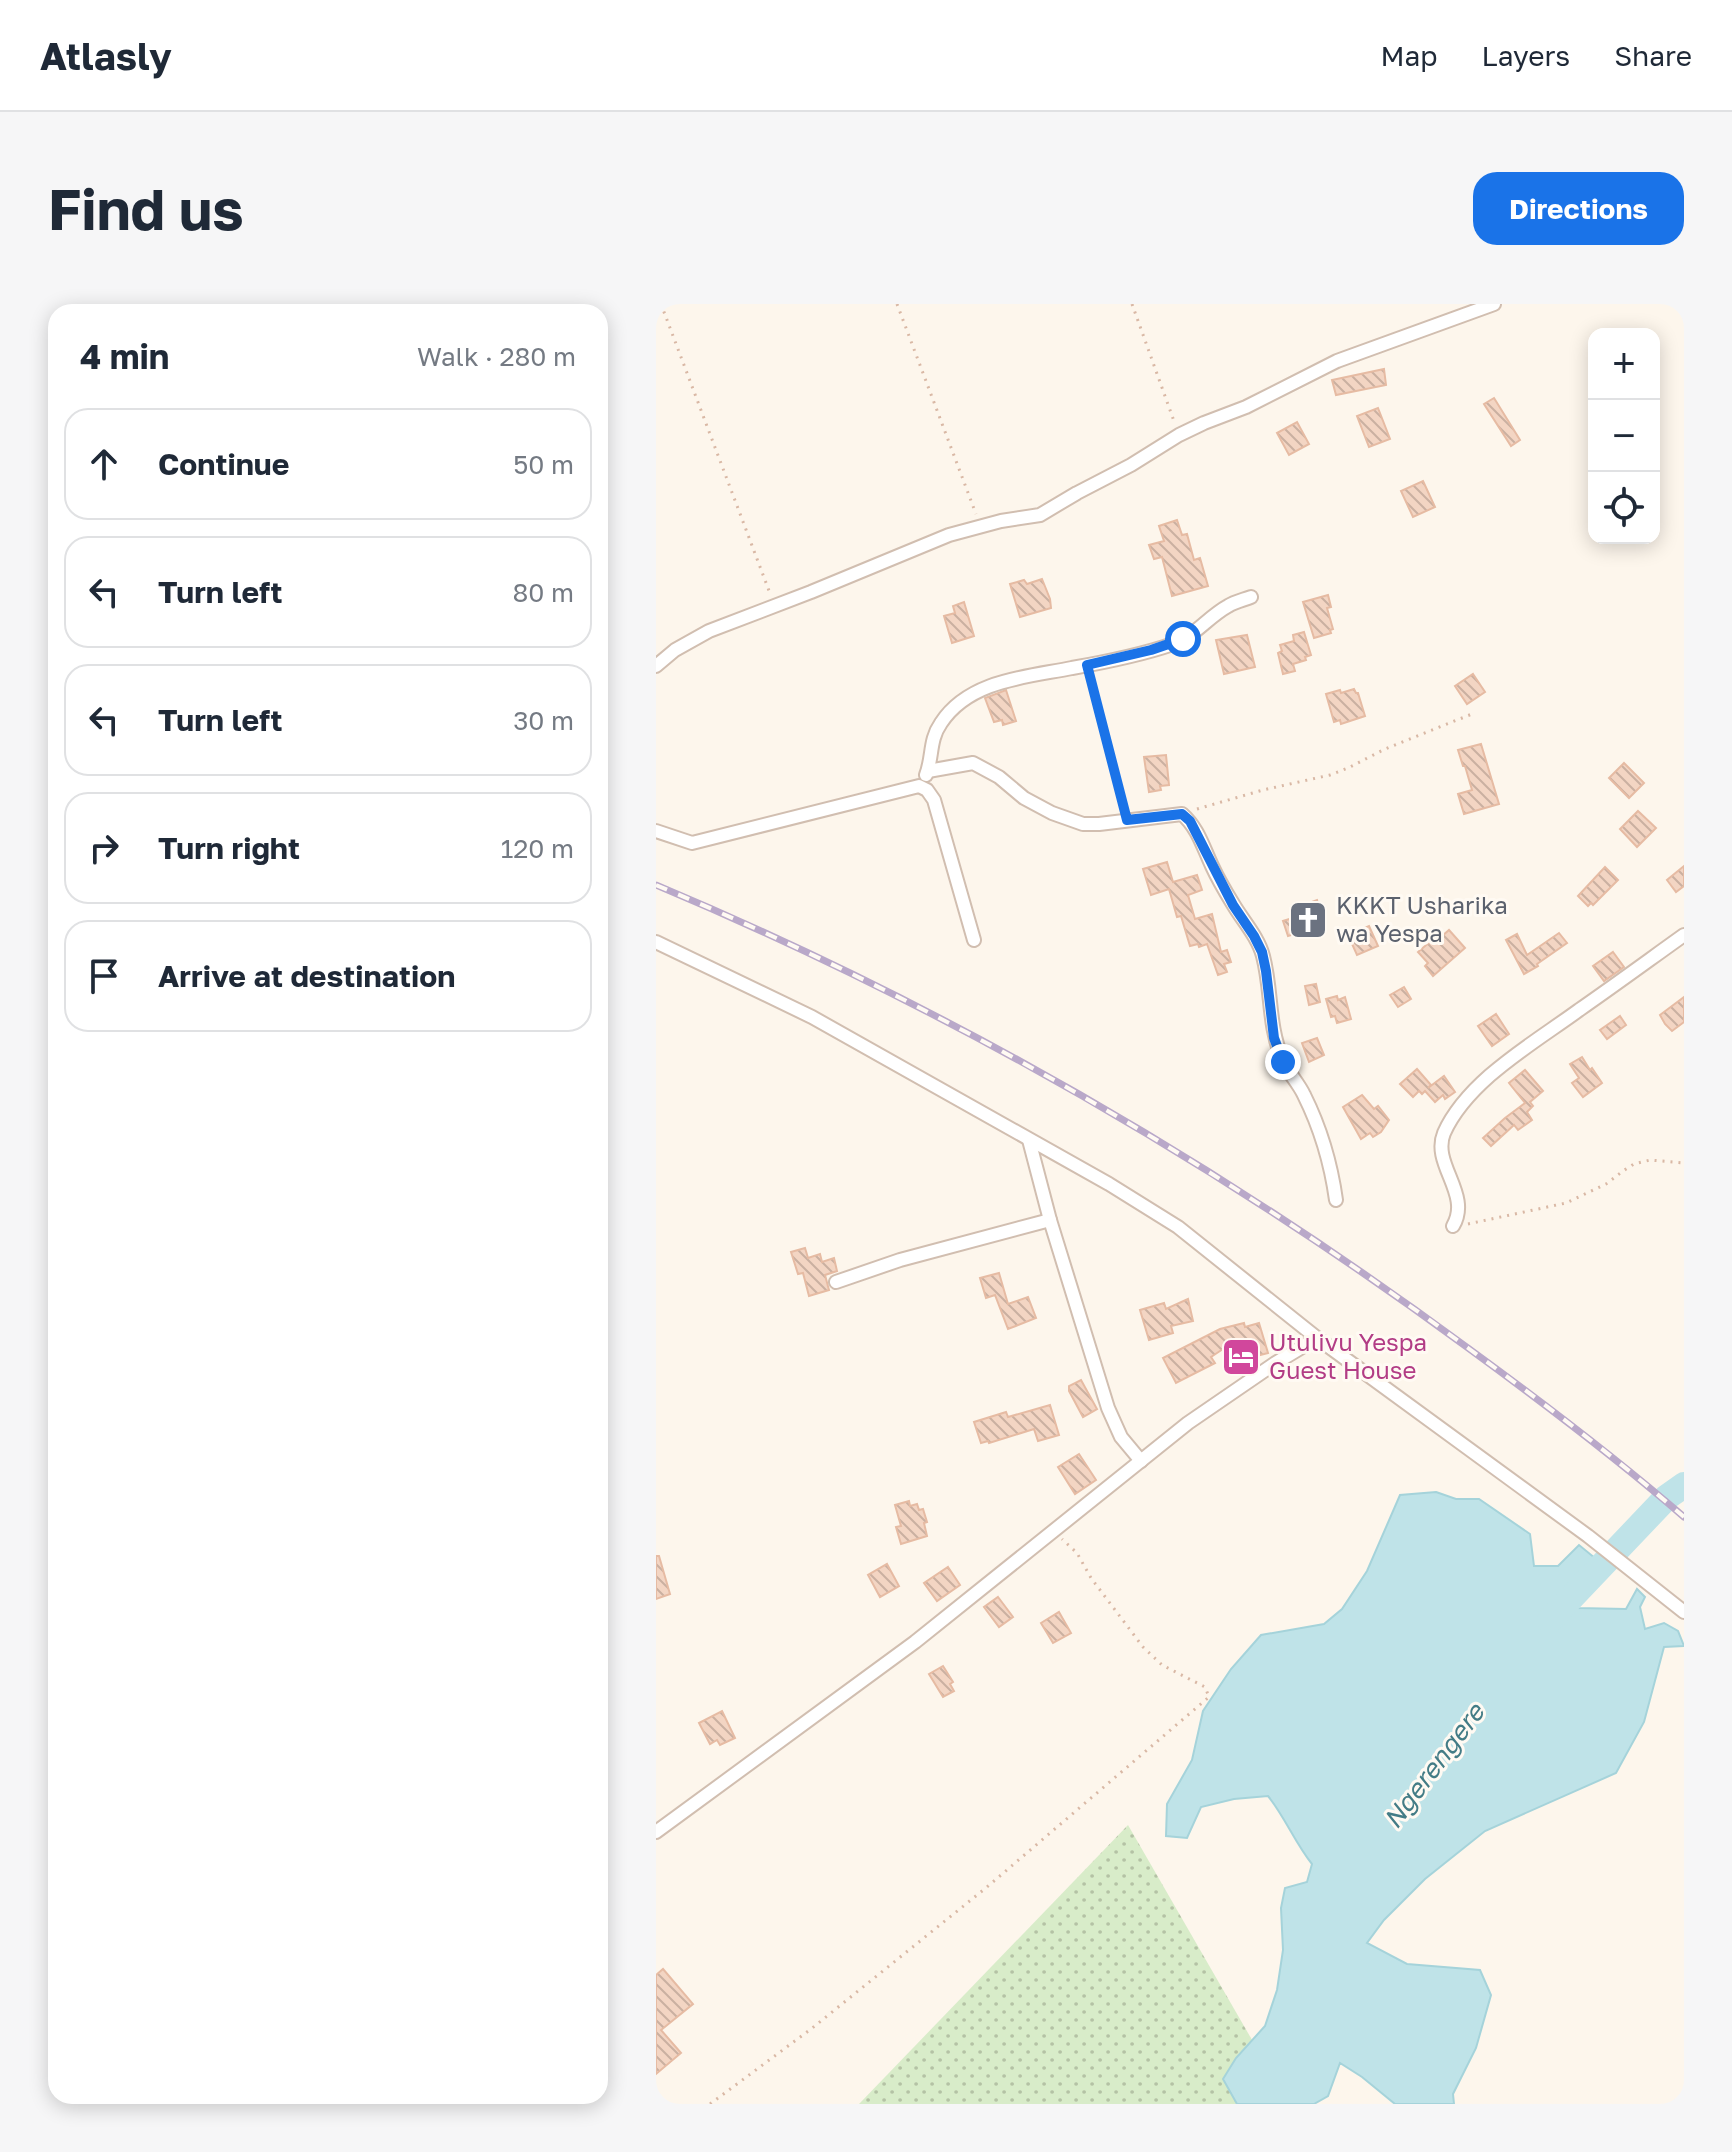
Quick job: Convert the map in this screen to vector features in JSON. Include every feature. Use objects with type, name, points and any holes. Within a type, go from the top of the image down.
[{"type":"street","points":[[656,666],[701,635],[949,535],[1040,515],[1179,435],[1246,407],[1337,361],[1494,304]]},
{"type":"street","points":[[919,786],[928,771],[930,747],[942,720],[980,690],[1006,680],[1087,665],[1175,643],[1191,635],[1228,605],[1251,597]]},
{"type":"street","points":[[928,771],[973,763],[985,768],[1024,798],[1052,813],[1083,824],[1182,814],[1190,821],[1211,865],[1262,952],[1274,1038],[1283,1062],[1303,1092],[1316,1122],[1334,1181],[1336,1200]]},
{"type":"street","points":[[656,831],[692,843],[919,786],[927,790],[934,800],[974,940]]},
{"type":"street","points":[[1453,1226],[1458,1218],[1459,1205],[1441,1146],[1447,1127],[1459,1109],[1509,1060],[1684,935]]},
{"type":"street","points":[[656,942],[812,1017],[1109,1184],[1178,1227],[1317,1338],[1588,1536],[1684,1612]]},
{"type":"street","points":[[1029,1140],[1050,1220],[1108,1408],[1121,1437],[1141,1461]]},
{"type":"street","points":[[836,1282],[900,1260],[1050,1220]]},
{"type":"street","points":[[656,1832],[915,1642],[1188,1423],[1317,1338]]},
{"type":"path","points":[[661,304],[774,606]]},
{"type":"path","points":[[897,304],[981,526]]},
{"type":"path","points":[[1132,304],[1179,435]]},
{"type":"path","points":[[1087,665],[1127,820]]},
{"type":"path","points":[[1182,814],[1263,790],[1330,775],[1472,714]]},
{"type":"path","points":[[1453,1226],[1566,1203],[1606,1184],[1634,1164],[1650,1160],[1684,1163]]},
{"type":"path","points":[[710,2104],[811,2029],[987,1887],[1209,1697],[1205,1687],[1162,1665],[1143,1647],[1091,1578],[1077,1553],[1053,1531]]},
{"type":"green space","points":[[1128,1825],[1289,2104],[859,2104]]},
{"type":"water","points":[[1436,1492],[1456,1499],[1479,1499],[1530,1534],[1534,1566],[1558,1566],[1579,1545],[1601,1563],[1574,1590],[1577,1608],[1626,1609],[1637,1589],[1645,1597],[1640,1607],[1645,1629],[1664,1623],[1678,1631],[1684,1646],[1664,1647],[1644,1722],[1616,1773],[1485,1831],[1425,1879],[1384,1920],[1367,1943],[1407,1964],[1480,1970],[1491,1995],[1476,2048],[1453,2094],[1454,2104],[1395,2104],[1340,2063],[1328,2096],[1314,2104],[1237,2104],[1223,2079],[1236,2058],[1265,2026],[1277,1990],[1283,1950],[1281,1908],[1285,1888],[1307,1882],[1312,1864],[1268,1796],[1234,1799],[1201,1807],[1187,1838],[1166,1836],[1167,1804],[1192,1760],[1203,1711],[1231,1669],[1261,1635],[1324,1624],[1342,1609],[1367,1571],[1400,1495]]},
{"type":"building","points":[[1384,369],[1386,385],[1336,395],[1332,380]]},
{"type":"building","points":[[1494,398],[1520,440],[1511,446],[1484,404]]},
{"type":"building","points":[[1378,408],[1390,439],[1369,447],[1357,416]]},
{"type":"building","points":[[1297,422],[1309,444],[1289,455],[1277,433]]},
{"type":"building","points":[[1423,481],[1435,507],[1413,517],[1401,491]]},
{"type":"building","points":[[1177,520],[1182,535],[1187,534],[1194,560],[1200,558],[1208,586],[1172,596],[1162,557],[1154,559],[1149,545],[1164,541],[1159,526]]},
{"type":"building","points":[[1042,579],[1051,608],[1020,617],[1010,584],[1024,580],[1027,584]]},
{"type":"building","points":[[1328,595],[1331,607],[1327,608],[1333,629],[1331,633],[1314,638],[1303,602]]},
{"type":"building","points":[[964,602],[974,636],[952,643],[944,616],[955,613],[953,606]]},
{"type":"building","points":[[1304,632],[1311,655],[1293,664],[1295,671],[1283,674],[1278,653],[1282,651],[1280,645],[1294,641],[1293,635]]},
{"type":"building","points":[[1247,635],[1255,667],[1224,674],[1216,640]]},
{"type":"building","points":[[1473,674],[1485,692],[1467,704],[1455,686]]},
{"type":"building","points":[[1354,689],[1365,716],[1341,724],[1340,720],[1334,722],[1326,694]]},
{"type":"building","points":[[1006,690],[1016,721],[1003,725],[1002,720],[994,722],[985,698]]},
{"type":"building","points":[[1481,744],[1499,804],[1464,814],[1458,794],[1472,790],[1458,750]]},
{"type":"building","points":[[1166,755],[1169,785],[1149,792],[1144,757]]},
{"type":"building","points":[[1624,763],[1644,783],[1629,798],[1609,778]]},
{"type":"building","points":[[1638,811],[1656,828],[1637,847],[1620,829]]},
{"type":"building","points":[[1167,862],[1173,882],[1197,875],[1202,890],[1188,895],[1195,919],[1212,914],[1221,952],[1227,950],[1231,962],[1224,964],[1227,972],[1218,975],[1207,944],[1190,946],[1169,889],[1151,895],[1143,869]]},
{"type":"building","points":[[1684,866],[1684,886],[1676,892],[1667,880]]},
{"type":"building","points":[[1605,867],[1618,880],[1593,905],[1588,906],[1578,896]]},
{"type":"building","points":[[1317,900],[1324,925],[1288,936],[1283,921],[1309,913],[1306,904]]},
{"type":"building","points":[[1369,926],[1378,946],[1357,955],[1348,935]]},
{"type":"building","points":[[1449,930],[1465,948],[1433,976],[1425,966],[1428,963],[1418,952]]},
{"type":"building","points":[[1559,933],[1567,943],[1524,974],[1506,940],[1517,934],[1527,955]]},
{"type":"building","points":[[1613,952],[1624,967],[1604,981],[1593,966]]},
{"type":"building","points":[[1316,984],[1320,1002],[1309,1005],[1305,986]]},
{"type":"building","points":[[1404,987],[1411,999],[1398,1007],[1390,995]]},
{"type":"building","points":[[1337,996],[1338,1000],[1345,997],[1351,1019],[1337,1023],[1335,1016],[1331,1017],[1326,999]]},
{"type":"building","points":[[1684,997],[1684,1022],[1672,1031],[1660,1015]]},
{"type":"building","points":[[1496,1014],[1509,1034],[1492,1046],[1478,1026]]},
{"type":"building","points":[[1620,1016],[1626,1025],[1607,1039],[1600,1030]]},
{"type":"building","points":[[1317,1038],[1324,1055],[1309,1062],[1302,1043]]},
{"type":"building","points":[[1582,1057],[1602,1083],[1583,1097],[1572,1083],[1579,1078],[1570,1064]]},
{"type":"building","points":[[1417,1069],[1431,1085],[1428,1088],[1444,1076],[1455,1092],[1445,1099],[1443,1095],[1435,1102],[1425,1091],[1422,1094],[1419,1091],[1413,1097],[1400,1084]]},
{"type":"building","points":[[1525,1070],[1543,1091],[1530,1102],[1533,1106],[1527,1112],[1532,1120],[1518,1130],[1514,1125],[1491,1146],[1483,1138],[1525,1103],[1509,1083]]},
{"type":"building","points":[[1362,1095],[1374,1109],[1378,1106],[1389,1120],[1381,1132],[1373,1137],[1370,1133],[1361,1139],[1343,1107]]},
{"type":"building","points":[[805,1248],[808,1258],[820,1254],[822,1262],[834,1258],[837,1271],[825,1275],[829,1290],[809,1296],[803,1273],[798,1274],[791,1252]]},
{"type":"building","points":[[999,1273],[1008,1304],[1028,1297],[1036,1318],[1008,1329],[995,1295],[986,1298],[980,1278]]},
{"type":"building","points":[[1188,1299],[1193,1321],[1171,1326],[1173,1333],[1149,1340],[1140,1310],[1164,1303],[1166,1309]]},
{"type":"building","points":[[1244,1323],[1245,1327],[1259,1323],[1268,1353],[1237,1361],[1232,1343],[1211,1357],[1215,1363],[1176,1383],[1163,1358],[1220,1329]]},
{"type":"building","points":[[1081,1380],[1097,1409],[1083,1417],[1069,1391],[1069,1386]]},
{"type":"building","points":[[1050,1405],[1059,1435],[1038,1441],[1034,1429],[981,1443],[974,1422],[1006,1412],[1008,1417]]},
{"type":"building","points":[[1079,1454],[1096,1480],[1075,1494],[1058,1467]]},
{"type":"building","points":[[909,1501],[910,1506],[917,1504],[919,1510],[923,1509],[927,1536],[901,1544],[896,1527],[901,1526],[895,1505]]},
{"type":"building","points":[[656,1556],[659,1556],[670,1594],[656,1599]]},
{"type":"building","points":[[887,1564],[899,1586],[880,1597],[868,1575]]},
{"type":"building","points":[[948,1567],[960,1585],[937,1601],[924,1583]]},
{"type":"building","points":[[998,1597],[1013,1617],[999,1627],[984,1607]]},
{"type":"building","points":[[1059,1612],[1071,1633],[1053,1643],[1041,1623]]},
{"type":"building","points":[[943,1666],[953,1682],[950,1684],[954,1691],[943,1697],[929,1674]]},
{"type":"building","points":[[722,1711],[735,1738],[720,1745],[717,1740],[710,1744],[699,1723]]},
{"type":"building","points":[[663,1969],[693,2004],[661,2030],[681,2053],[656,2074],[656,1975]]},
{"type":"waterway","name":"Ngerengere","points":[[1550,1620],[1667,1497],[1684,1485]]},
{"type":"railway","points":[[656,885],[869,982],[1076,1092],[1177,1152],[1373,1280],[1468,1348],[1578,1430],[1684,1517]]},
{"type":"place","name":"KKKT Usharika wa Yespa","points":[[1308,920]]},
{"type":"place","name":"Utulivu Yespa Guest House","points":[[1241,1357]]},
{"type":"route","points":[[1183,639],[1087,665],[1127,820],[1182,814],[1190,821],[1211,865],[1262,952],[1274,1038],[1283,1062]]}]
